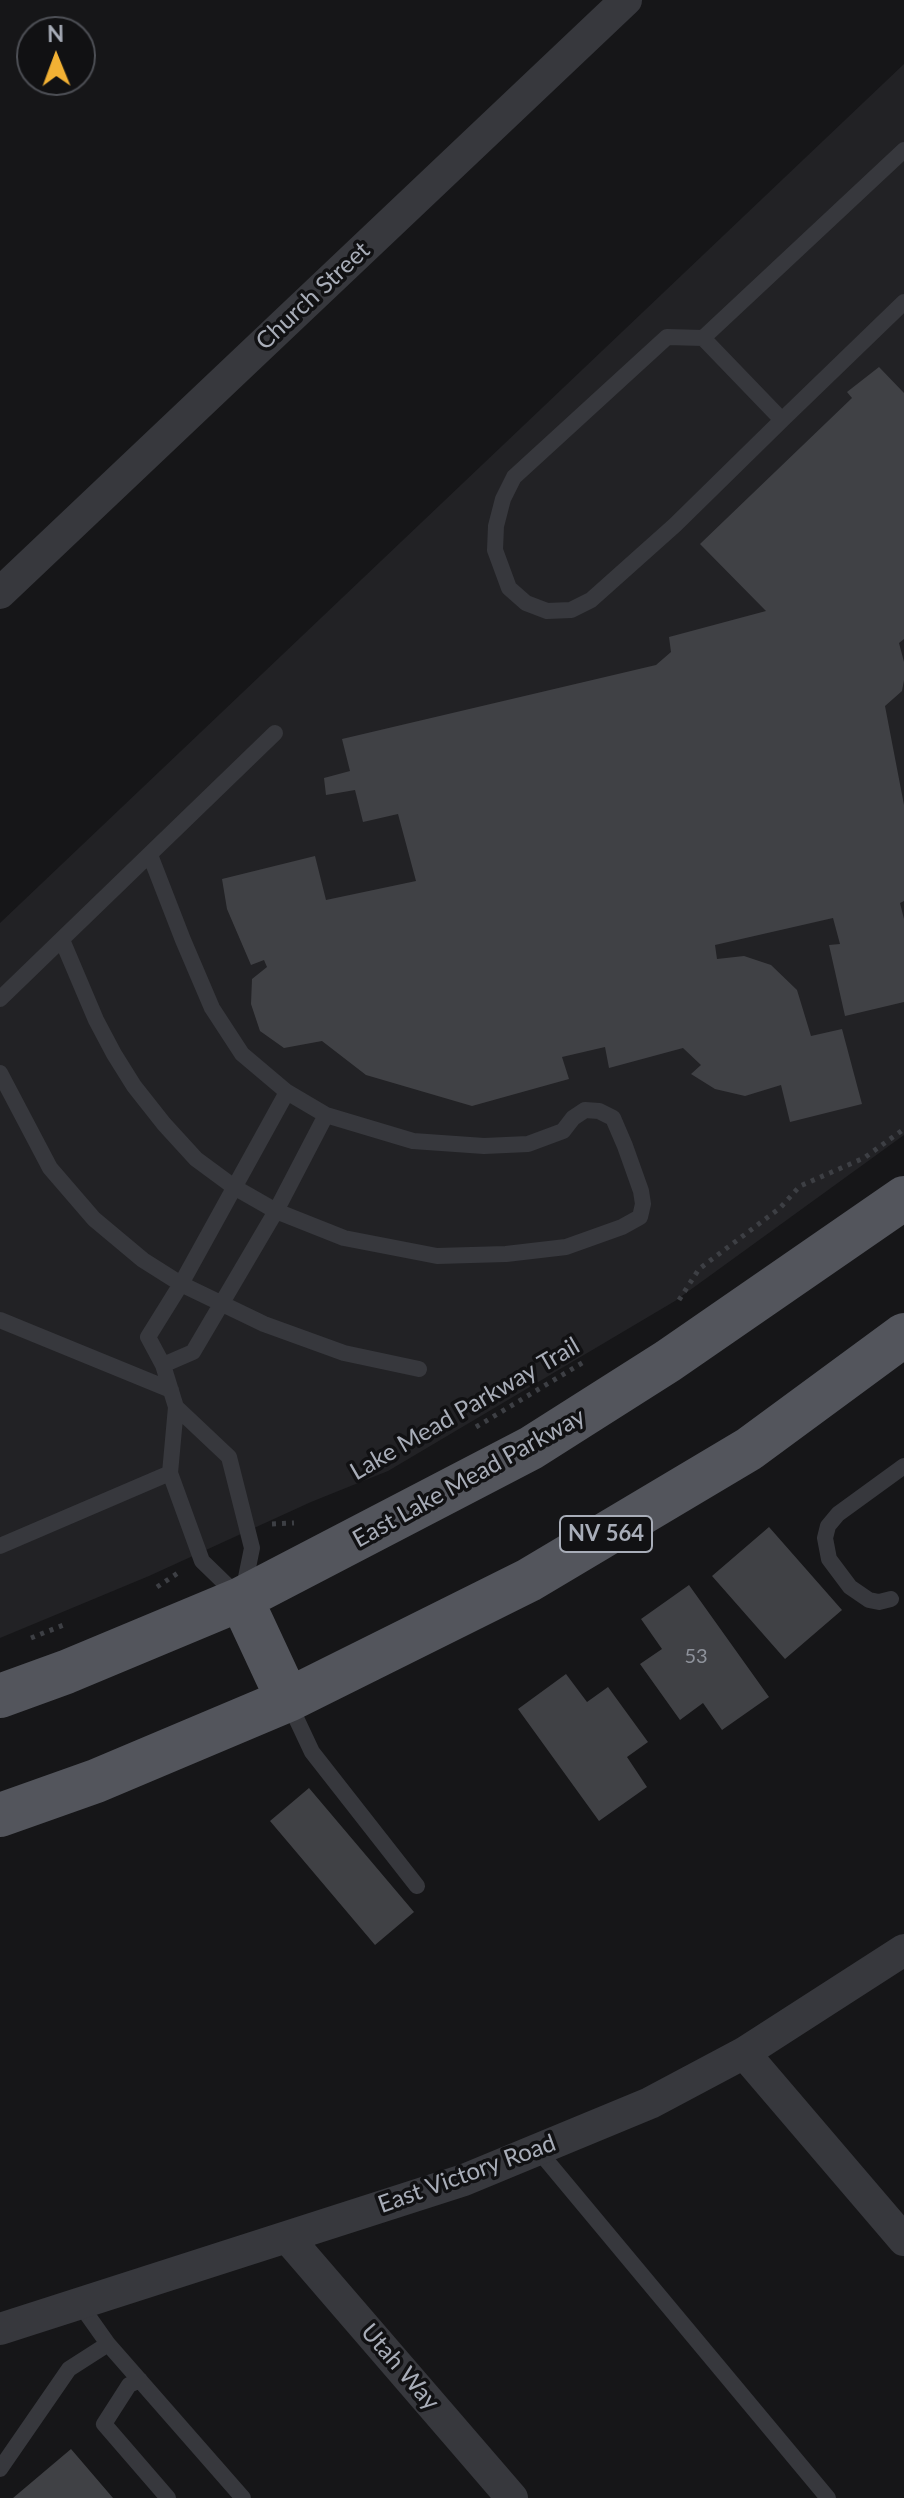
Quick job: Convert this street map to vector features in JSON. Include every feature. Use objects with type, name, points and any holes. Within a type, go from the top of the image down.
[{"type":"main road","name":"East Lake Mead Parkway","points":[[0,1696],[241,1599],[531,1448],[668,1361],[904,1198]]},
{"type":"main road","name":"NV 564","points":[[0,1815],[96,1781],[288,1700],[529,1580],[749,1449],[904,1335]]},
{"type":"main road","points":[[241,1599],[288,1700]]},
{"type":"street","name":"Church Street","points":[[0,593],[626,0]]},
{"type":"street","name":"East Victory Road","points":[[0,2329],[464,2180],[650,2103],[744,2053],[904,1950]]},
{"type":"street","points":[[744,2053],[904,2240]]},
{"type":"street","name":"Utah Way","points":[[287,2237],[512,2498]]},
{"type":"lane","points":[[703,338],[904,150]]},
{"type":"lane","points":[[782,420],[703,338],[667,337],[514,477],[503,499],[496,526],[495,550],[509,588],[526,603],[547,611],[571,610],[591,600],[675,525],[904,302]]},
{"type":"lane","points":[[0,999],[275,733]]},
{"type":"lane","points":[[62,940],[96,1020],[134,1086],[196,1159],[234,1187],[276,1211],[344,1238],[437,1256],[506,1254],[566,1247],[622,1227],[640,1217],[643,1204],[641,1191],[625,1146],[613,1118],[599,1111],[585,1110],[573,1118],[563,1131],[528,1144],[484,1146],[413,1141],[326,1115],[287,1092],[242,1054],[212,1008],[150,855]]},
{"type":"lane","points":[[0,1073],[50,1168],[94,1219],[143,1260],[181,1284],[264,1324],[344,1353],[419,1369]]},
{"type":"lane","points":[[241,1599],[202,1561],[170,1473],[176,1407],[163,1365],[148,1337],[181,1284],[287,1092]]},
{"type":"lane","points":[[163,1365],[193,1352],[276,1211],[326,1115]]},
{"type":"lane","points":[[0,1320],[171,1390]]},
{"type":"lane","points":[[176,1407],[229,1457],[252,1548],[241,1599]]},
{"type":"lane","points":[[891,1599],[879,1602],[869,1600],[850,1587],[829,1559],[825,1538],[828,1526],[838,1514],[904,1466]]},
{"type":"lane","points":[[0,1546],[170,1473]]},
{"type":"lane","points":[[288,1700],[312,1752],[417,1886]]},
{"type":"lane","points":[[537,2149],[828,2498]]},
{"type":"lane","points":[[79,2303],[108,2344],[243,2498]]},
{"type":"lane","points":[[0,2469],[69,2369],[108,2344]]},
{"type":"lane","points":[[140,2380],[129,2385],[104,2424],[168,2498]]},
{"type":"path","points":[[672,1307],[684,1296],[699,1269],[780,1208],[800,1186],[864,1158],[904,1129]]},
{"type":"path","name":"Lake Mead Parkway Trail","points":[[467,1432],[600,1353]]},
{"type":"path","points":[[248,1537],[273,1523],[288,1525],[296,1522]]},
{"type":"path","points":[[144,1592],[202,1561]]},
{"type":"path","points":[[26,1640],[79,1619]]},
{"type":"shaded area","points":[[904,64],[904,1135],[675,1301],[388,1471],[0,1638],[0,923]]},
{"type":"building","points":[[879,367],[904,393],[904,639],[899,643],[904,662],[904,680],[902,691],[885,706],[904,805],[904,901],[900,903],[904,919],[904,1002],[845,1016],[829,945],[840,944],[833,918],[715,945],[717,959],[744,956],[771,965],[797,990],[811,1036],[842,1029],[862,1104],[790,1122],[781,1085],[745,1096],[715,1089],[691,1074],[701,1065],[683,1048],[609,1068],[605,1047],[562,1057],[569,1079],[472,1106],[366,1075],[322,1041],[284,1048],[260,1031],[251,1004],[252,979],[267,967],[264,960],[251,965],[227,909],[222,879],[315,856],[326,900],[416,881],[398,814],[363,822],[355,790],[326,795],[324,778],[350,771],[342,739],[656,665],[671,652],[669,637],[766,611],[700,544],[852,398],[847,392]]},
{"type":"building","points":[[769,1527],[842,1610],[785,1659],[712,1576]]},
{"type":"building","points":[[689,1585],[769,1697],[722,1730],[703,1703],[680,1720],[640,1664],[662,1649],[641,1619]]},
{"type":"building","points":[[566,1674],[587,1702],[608,1687],[648,1742],[627,1757],[647,1787],[599,1821],[518,1709]]},
{"type":"building","points":[[309,1788],[414,1912],[375,1945],[270,1821]]},
{"type":"building","points":[[71,2449],[113,2498],[13,2498]]}]
